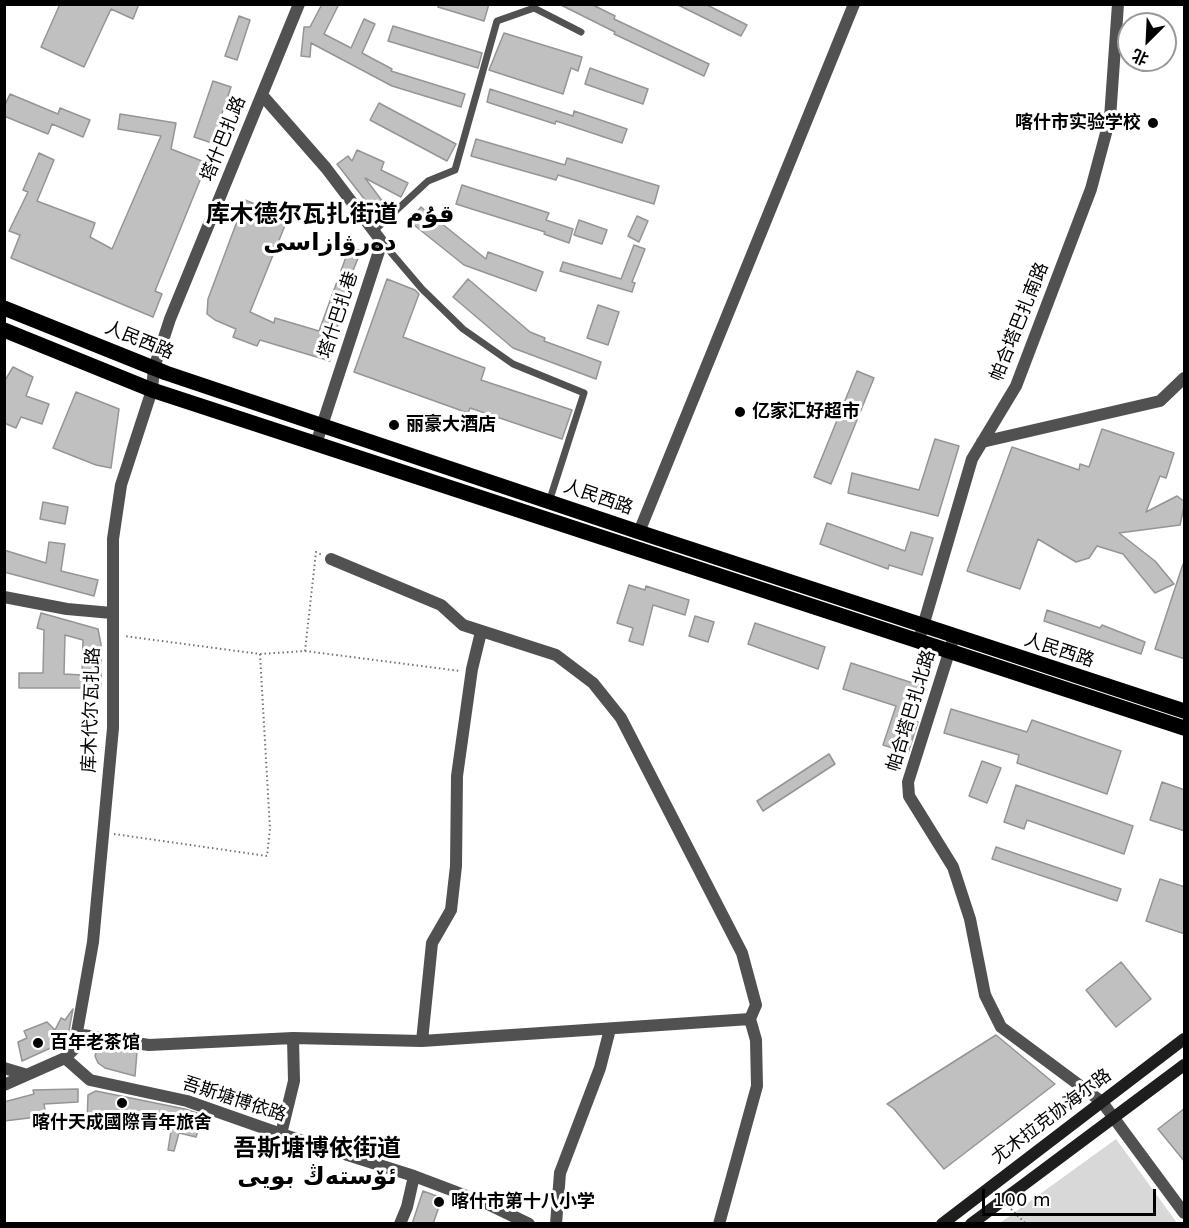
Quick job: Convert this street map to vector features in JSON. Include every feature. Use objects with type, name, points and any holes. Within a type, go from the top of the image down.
[{"type":"main road","name":"人民西路","points":[[4,308],[153,368],[639,532],[1185,711]]},
{"type":"main road","name":"人民西路","points":[[4,330],[152,390],[1185,729]]},
{"type":"main road","name":"尤木拉克协海尔路","points":[[942,1224],[1185,1039]]},
{"type":"main road","name":"尤木拉克协海尔路","points":[[971,1224],[1185,1065]]},
{"type":"street","name":"塔什巴扎路","points":[[152,390],[153,368],[170,319],[299,4]]},
{"type":"street","points":[[639,532],[854,4]]},
{"type":"street","name":"帕合塔巴扎南路","points":[[918,643],[972,459],[1016,386],[1091,189],[1110,118],[1118,4]]},
{"type":"street","points":[[262,95],[326,168],[378,237]]},
{"type":"street","name":"塔什巴扎巷","points":[[316,444],[378,237]]},
{"type":"street","points":[[982,442],[1160,401],[1185,378]]},
{"type":"street","name":"库木代尔瓦扎路","points":[[65,1058],[74,1049],[93,942],[113,728],[113,539],[121,484],[152,390]]},
{"type":"street","points":[[331,559],[441,605],[463,625],[556,655],[593,683],[621,717],[742,953],[756,1005],[750,1019],[756,1040],[757,1086],[719,1224]]},
{"type":"street","points":[[4,597],[67,609],[112,613]]},
{"type":"street","points":[[422,1041],[432,943],[451,910],[456,866],[457,776],[471,672],[481,632]]},
{"type":"street","name":"帕合塔巴扎北路","points":[[955,637],[908,782],[909,796],[952,867],[970,920],[985,995],[1001,1028],[1102,1102],[1185,1213]]},
{"type":"street","points":[[76,1035],[149,1045],[293,1038],[422,1041],[750,1019]]},
{"type":"street","points":[[556,1224],[560,1173],[600,1068],[610,1029]]},
{"type":"street","points":[[281,1134],[294,1081],[293,1038]]},
{"type":"street","points":[[4,1068],[24,1074],[34,1073],[65,1058]]},
{"type":"street","name":"吾斯塘博依路","points":[[65,1058],[90,1080],[188,1101],[281,1134],[414,1176],[488,1204],[530,1224]]},
{"type":"street","points":[[4,1085],[24,1074]]},
{"type":"street","points":[[400,1224],[407,1207],[414,1176]]},
{"type":"lane","points":[[549,502],[585,393],[513,364],[463,329],[422,289],[378,237],[428,181],[455,170],[497,21],[534,8],[581,32]]},
{"type":"path","points":[[305,651],[316,552],[331,559]]},
{"type":"path","points":[[112,634],[260,654],[305,651],[471,672]]},
{"type":"path","points":[[103,833],[267,856],[270,830],[260,654]]},
{"type":"path","points":[[1003,1200],[1026,1224]]},
{"type":"shaded area","points":[[1116,1139],[1177,1223],[1000,1223]]},
{"type":"building","points":[[60,4],[139,4],[133,19],[111,9],[84,67],[41,47]]},
{"type":"building","points":[[322,4],[339,4],[324,34],[351,48],[364,19],[375,24],[362,53],[392,69],[391,71],[465,94],[461,107],[392,86],[311,43],[310,57],[301,56],[304,27],[310,27]]},
{"type":"building","points":[[438,4],[489,4],[484,21],[438,7]]},
{"type":"building","points":[[559,4],[591,4],[615,16],[614,19],[709,64],[704,76],[614,34],[615,32]]},
{"type":"building","points":[[676,4],[705,4],[747,25],[741,36]]},
{"type":"building","points":[[239,16],[250,20],[237,60],[225,56]]},
{"type":"building","points":[[393,26],[482,53],[478,68],[388,41]]},
{"type":"building","points":[[504,33],[582,57],[578,71],[571,68],[563,94],[489,70]]},
{"type":"building","points":[[590,68],[648,89],[643,104],[585,84]]},
{"type":"building","points":[[213,81],[231,87],[212,143],[194,137]]},
{"type":"building","points":[[490,89],[573,116],[574,111],[627,129],[622,143],[556,121],[555,124],[487,102]]},
{"type":"building","points":[[10,94],[58,114],[60,108],[90,120],[83,137],[52,124],[48,134],[4,116],[4,107]]},
{"type":"building","points":[[379,103],[456,144],[447,161],[370,120]]},
{"type":"building","points":[[120,114],[176,123],[171,149],[207,163],[155,291],[162,294],[153,317],[11,258],[20,235],[9,231],[28,192],[23,190],[39,153],[54,160],[37,201],[95,223],[90,237],[112,249],[161,136],[118,129]]},
{"type":"building","points":[[476,139],[565,165],[567,158],[659,186],[654,204],[558,175],[556,180],[471,156]]},
{"type":"building","points":[[357,150],[384,162],[381,170],[408,183],[401,197],[365,178],[386,206],[376,214],[337,164],[348,156],[352,161]]},
{"type":"building","points":[[462,185],[549,213],[546,220],[573,229],[569,243],[544,234],[545,232],[456,204]]},
{"type":"building","points":[[245,200],[288,218],[250,312],[274,323],[275,318],[319,331],[350,246],[361,251],[350,278],[354,279],[334,336],[337,337],[330,361],[260,340],[257,346],[233,337],[236,329],[207,314],[208,299]]},
{"type":"building","points":[[421,207],[486,259],[488,252],[543,272],[536,291],[464,265],[409,221]]},
{"type":"building","points":[[637,216],[648,221],[639,242],[628,236]]},
{"type":"building","points":[[579,220],[607,230],[602,244],[574,235]]},
{"type":"building","points":[[634,245],[645,249],[632,282],[635,283],[632,292],[560,271],[563,262],[621,279]]},
{"type":"building","points":[[387,279],[415,290],[419,294],[403,337],[485,368],[481,380],[572,410],[562,439],[470,408],[468,413],[354,372]]},
{"type":"building","points":[[468,279],[530,332],[545,338],[544,341],[601,362],[596,379],[513,348],[453,297]]},
{"type":"building","points":[[598,305],[619,312],[608,345],[587,338]]},
{"type":"building","points":[[13,367],[33,377],[26,396],[49,404],[42,424],[21,417],[16,428],[4,423],[4,382]]},
{"type":"building","points":[[857,371],[874,378],[831,484],[814,477]]},
{"type":"building","points":[[76,392],[119,409],[111,468],[96,465],[53,448]]},
{"type":"building","points":[[1102,429],[1174,453],[1166,478],[1160,476],[1146,512],[1177,496],[1185,502],[1180,525],[1119,533],[1155,561],[1174,584],[1155,593],[1123,554],[1097,546],[1089,558],[1076,562],[1038,539],[1020,589],[967,571],[1012,447],[1079,470],[1080,464],[1089,467]]},
{"type":"building","points":[[935,439],[959,446],[938,516],[848,493],[852,473],[919,490]]},
{"type":"building","points":[[43,502],[68,507],[65,524],[40,519]]},
{"type":"building","points":[[827,523],[905,551],[911,532],[933,538],[922,575],[889,565],[888,569],[820,544]]},
{"type":"building","points":[[49,542],[65,544],[61,571],[98,580],[94,596],[4,572],[4,550],[46,563]]},
{"type":"building","points":[[1183,564],[1185,565],[1185,659],[1155,649]]},
{"type":"building","points":[[629,585],[645,590],[646,586],[689,600],[685,615],[653,605],[643,645],[629,641],[633,628],[617,623]]},
{"type":"building","points":[[1047,610],[1100,628],[1102,625],[1145,642],[1141,654],[1044,621]]},
{"type":"building","points":[[41,613],[98,629],[101,644],[101,688],[19,688],[19,673],[43,673],[44,630],[37,628]],"holes":[[[65,635],[83,640],[82,675],[64,674]]]},
{"type":"building","points":[[695,616],[714,622],[708,642],[689,636]]},
{"type":"building","points":[[755,623],[825,647],[818,669],[748,644]]},
{"type":"building","points":[[851,663],[925,687],[914,721],[918,722],[908,753],[883,745],[896,706],[843,689]]},
{"type":"building","points":[[951,709],[1027,732],[1032,720],[1121,751],[1107,794],[1017,763],[1019,755],[944,733]]},
{"type":"building","points":[[829,754],[835,764],[763,811],[757,801]]},
{"type":"building","points":[[982,761],[1001,768],[987,803],[969,796]]},
{"type":"building","points":[[1162,782],[1185,790],[1185,831],[1150,820]]},
{"type":"building","points":[[1016,785],[1133,826],[1124,854],[1027,820],[1024,829],[1004,822]]},
{"type":"building","points":[[996,847],[1121,889],[1117,901],[992,859]]},
{"type":"building","points":[[1160,879],[1185,887],[1185,934],[1146,921]]},
{"type":"building","points":[[1121,962],[1151,999],[1116,1027],[1086,990]]},
{"type":"building","points":[[73,1009],[67,1041],[59,1041],[55,1046],[22,1061],[18,1042],[27,1038],[24,1031],[47,1022],[55,1030],[61,1018],[65,1020]]},
{"type":"building","points":[[996,1035],[1055,1084],[944,1169],[894,1109],[887,1104]]},
{"type":"building","points":[[98,1046],[137,1052],[135,1076],[105,1068],[98,1063],[95,1056]]},
{"type":"building","points":[[78,1089],[78,1102],[44,1104],[46,1116],[4,1121],[4,1102],[34,1094],[33,1090]]},
{"type":"building","points":[[96,1091],[185,1109],[203,1115],[196,1137],[179,1133],[174,1151],[168,1150],[171,1131],[131,1119],[130,1126],[87,1122],[88,1095]]},
{"type":"building","points":[[1185,1108],[1185,1162],[1158,1129]]},
{"type":"building","points":[[423,1191],[442,1198],[433,1224],[412,1224]]},
{"type":"place","name":"喀什市实验学校","points":[[1153,123]]},
{"type":"place","name":"亿家汇好超市","points":[[740,412]]},
{"type":"place","name":"丽豪大酒店","points":[[394,425]]},
{"type":"place","name":"百年老茶馆","points":[[38,1043]]},
{"type":"place","name":"喀什天成國際青年旅舍","points":[[122,1103]]},
{"type":"place","name":"喀什市第十八小学","points":[[439,1202]]},
{"type":"district","name":"库木德尔瓦扎街道 قۇم دەرۋازاسى","points":[[330,230]]},
{"type":"district","name":"吾斯塘博依街道 ئۆستەڭ بويى","points":[[317,1164]]}]
